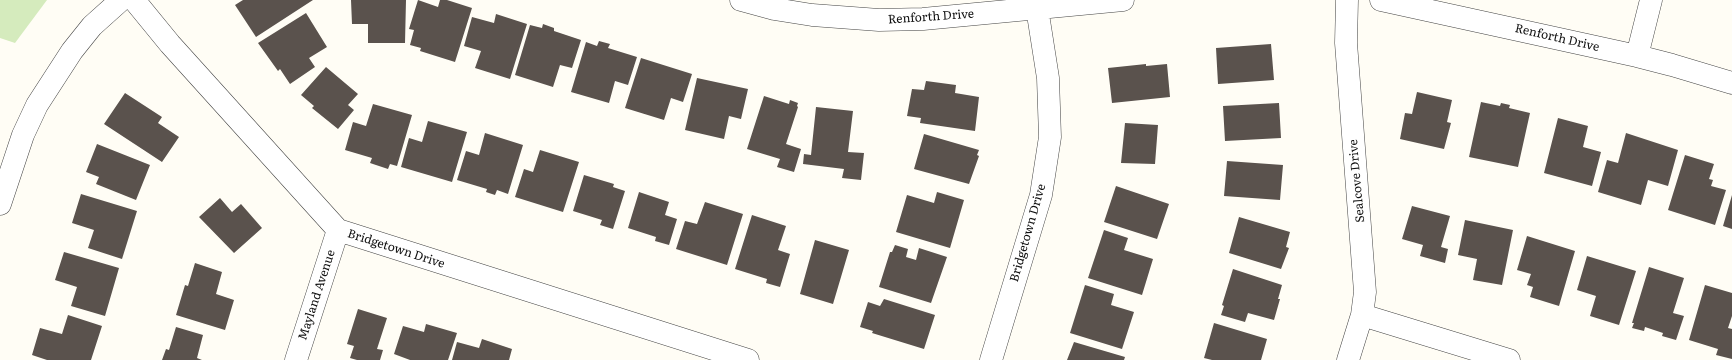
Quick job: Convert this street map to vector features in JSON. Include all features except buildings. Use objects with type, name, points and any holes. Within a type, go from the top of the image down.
[{"type":"street","points":[[0,204],[23,135],[37,105],[72,51],[92,26],[121,0]]},
{"type":"street","name":"Bridgetown Drive","points":[[134,0],[170,44],[338,230],[748,360]]},
{"type":"street","name":"Renforth Drive","points":[[741,0],[774,9],[804,14],[879,20],[923,19],[1123,0]]},
{"type":"street","name":"Sealcove Drive","points":[[1347,0],[1346,42],[1365,292],[1362,315],[1348,360]]},
{"type":"street","name":"Renforth Drive","points":[[1381,0],[1637,56],[1732,83]]},
{"type":"street","points":[[1637,56],[1651,0]]},
{"type":"street","name":"Bridgetown Drive","points":[[991,360],[1041,195],[1050,137],[1048,78],[1037,8]]},
{"type":"street","name":"Mayland Avenue","points":[[296,360],[338,230]]},
{"type":"street","points":[[1362,315],[1508,360]]},
{"type":"green space","points":[[0,0],[47,0],[15,43],[0,38]]}]
